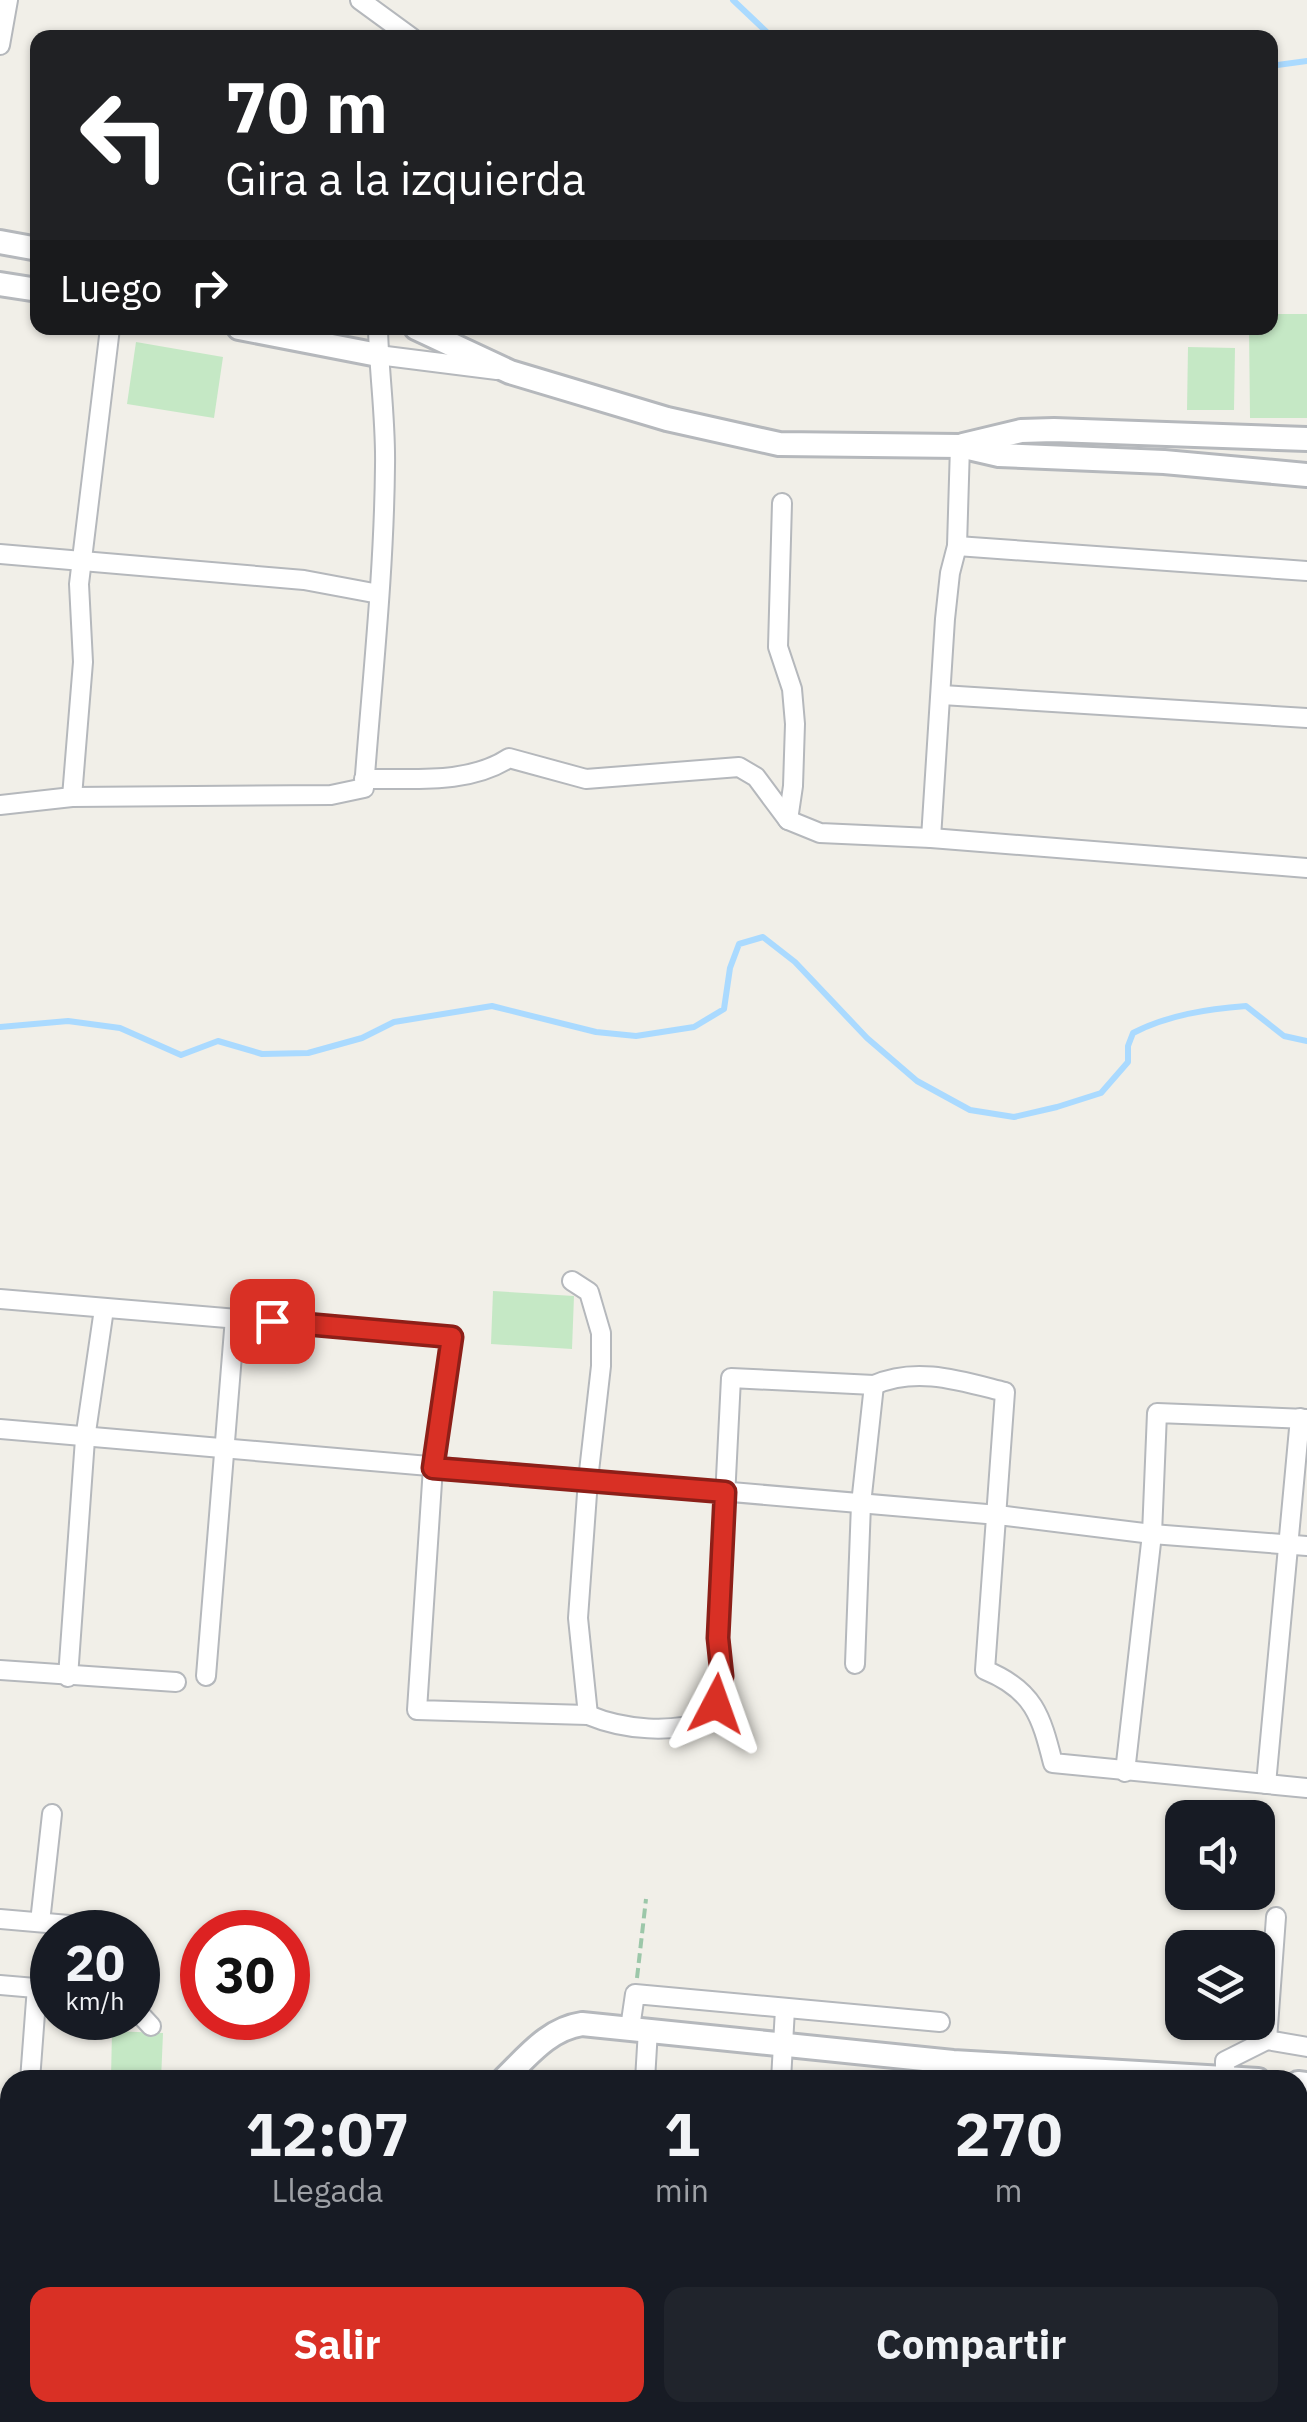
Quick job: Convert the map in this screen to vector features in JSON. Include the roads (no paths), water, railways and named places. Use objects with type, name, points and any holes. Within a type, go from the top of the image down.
[{"type":"street","points":[[0,45],[8,0]]},
{"type":"street","points":[[360,0],[401,30]]},
{"type":"street","points":[[0,242],[30,248]]},
{"type":"street","points":[[0,284],[30,289]]},
{"type":"street","points":[[72,796],[84,662],[78,584],[109,335]]},
{"type":"street","points":[[277,335],[510,372]]},
{"type":"street","points":[[0,806],[72,796],[331,795],[364,788],[386,460],[378,335]]},
{"type":"street","points":[[431,335],[510,372],[667,419],[779,444],[960,446],[999,455],[1164,462],[1307,475]]},
{"type":"street","points":[[960,446],[1020,431],[1054,430],[1307,439]]},
{"type":"street","points":[[931,838],[950,573],[957,546],[960,446]]},
{"type":"street","points":[[782,503],[778,646],[792,690],[795,724],[788,820]]},
{"type":"street","points":[[957,546],[1307,570]]},
{"type":"street","points":[[0,554],[304,580],[379,594]]},
{"type":"street","points":[[942,695],[1307,718]]},
{"type":"street","points":[[364,780],[426,780],[479,772],[509,758],[586,780],[739,767],[756,777],[788,820],[820,833],[1307,868]]},
{"type":"street","points":[[572,1280],[590,1292],[601,1333],[578,1618],[588,1715]]},
{"type":"street","points":[[0,1299],[452,1337],[433,1468],[417,1710],[588,1715],[630,1727],[695,1725],[709,1720],[722,1676],[718,1638],[731,1378],[874,1385],[916,1374],[1005,1392],[985,1670],[1001,1676],[1032,1702],[1040,1716],[1053,1763],[1307,1788]]},
{"type":"street","points":[[68,1676],[84,1439],[104,1309]]},
{"type":"street","points":[[206,1676],[236,1318]]},
{"type":"street","points":[[855,1664],[861,1504],[874,1385]]},
{"type":"street","points":[[1125,1772],[1152,1534],[1156,1412],[1304,1418],[1299,1546],[1266,1784]]},
{"type":"street","points":[[0,1429],[998,1515],[1152,1534],[1299,1546]]},
{"type":"street","points":[[0,1670],[176,1682]]},
{"type":"street","points":[[41,1910],[52,1814]]},
{"type":"street","points":[[1275,1932],[1276,1918]]},
{"type":"street","points":[[0,1919],[30,1921]]},
{"type":"street","points":[[0,1985],[30,1984]]},
{"type":"street","points":[[644,2070],[635,1994],[940,2022]]},
{"type":"street","points":[[782,2070],[786,2009]]},
{"type":"street","points":[[513,2070],[534,2049],[566,2027],[582,2024],[783,2046],[946,2070]]},
{"type":"street","points":[[32,2070],[37,2040]]},
{"type":"street","points":[[1233,2070],[1226,2061],[1267,2040],[1307,2046]]},
{"type":"waterway","points":[[733,0],[765,30]]},
{"type":"waterway","points":[[1278,65],[1307,61]]},
{"type":"waterway","points":[[0,1027],[68,1021],[120,1028],[181,1055],[218,1041],[262,1054],[308,1053],[362,1038],[394,1022],[492,1006],[596,1032],[636,1036],[694,1027],[724,1009],[730,968],[739,944],[763,937],[795,962],[867,1038],[917,1081],[970,1110],[1014,1117],[1101,1093],[1128,1062],[1133,1033],[1188,1014],[1246,1006],[1284,1036],[1307,1041]]}]
